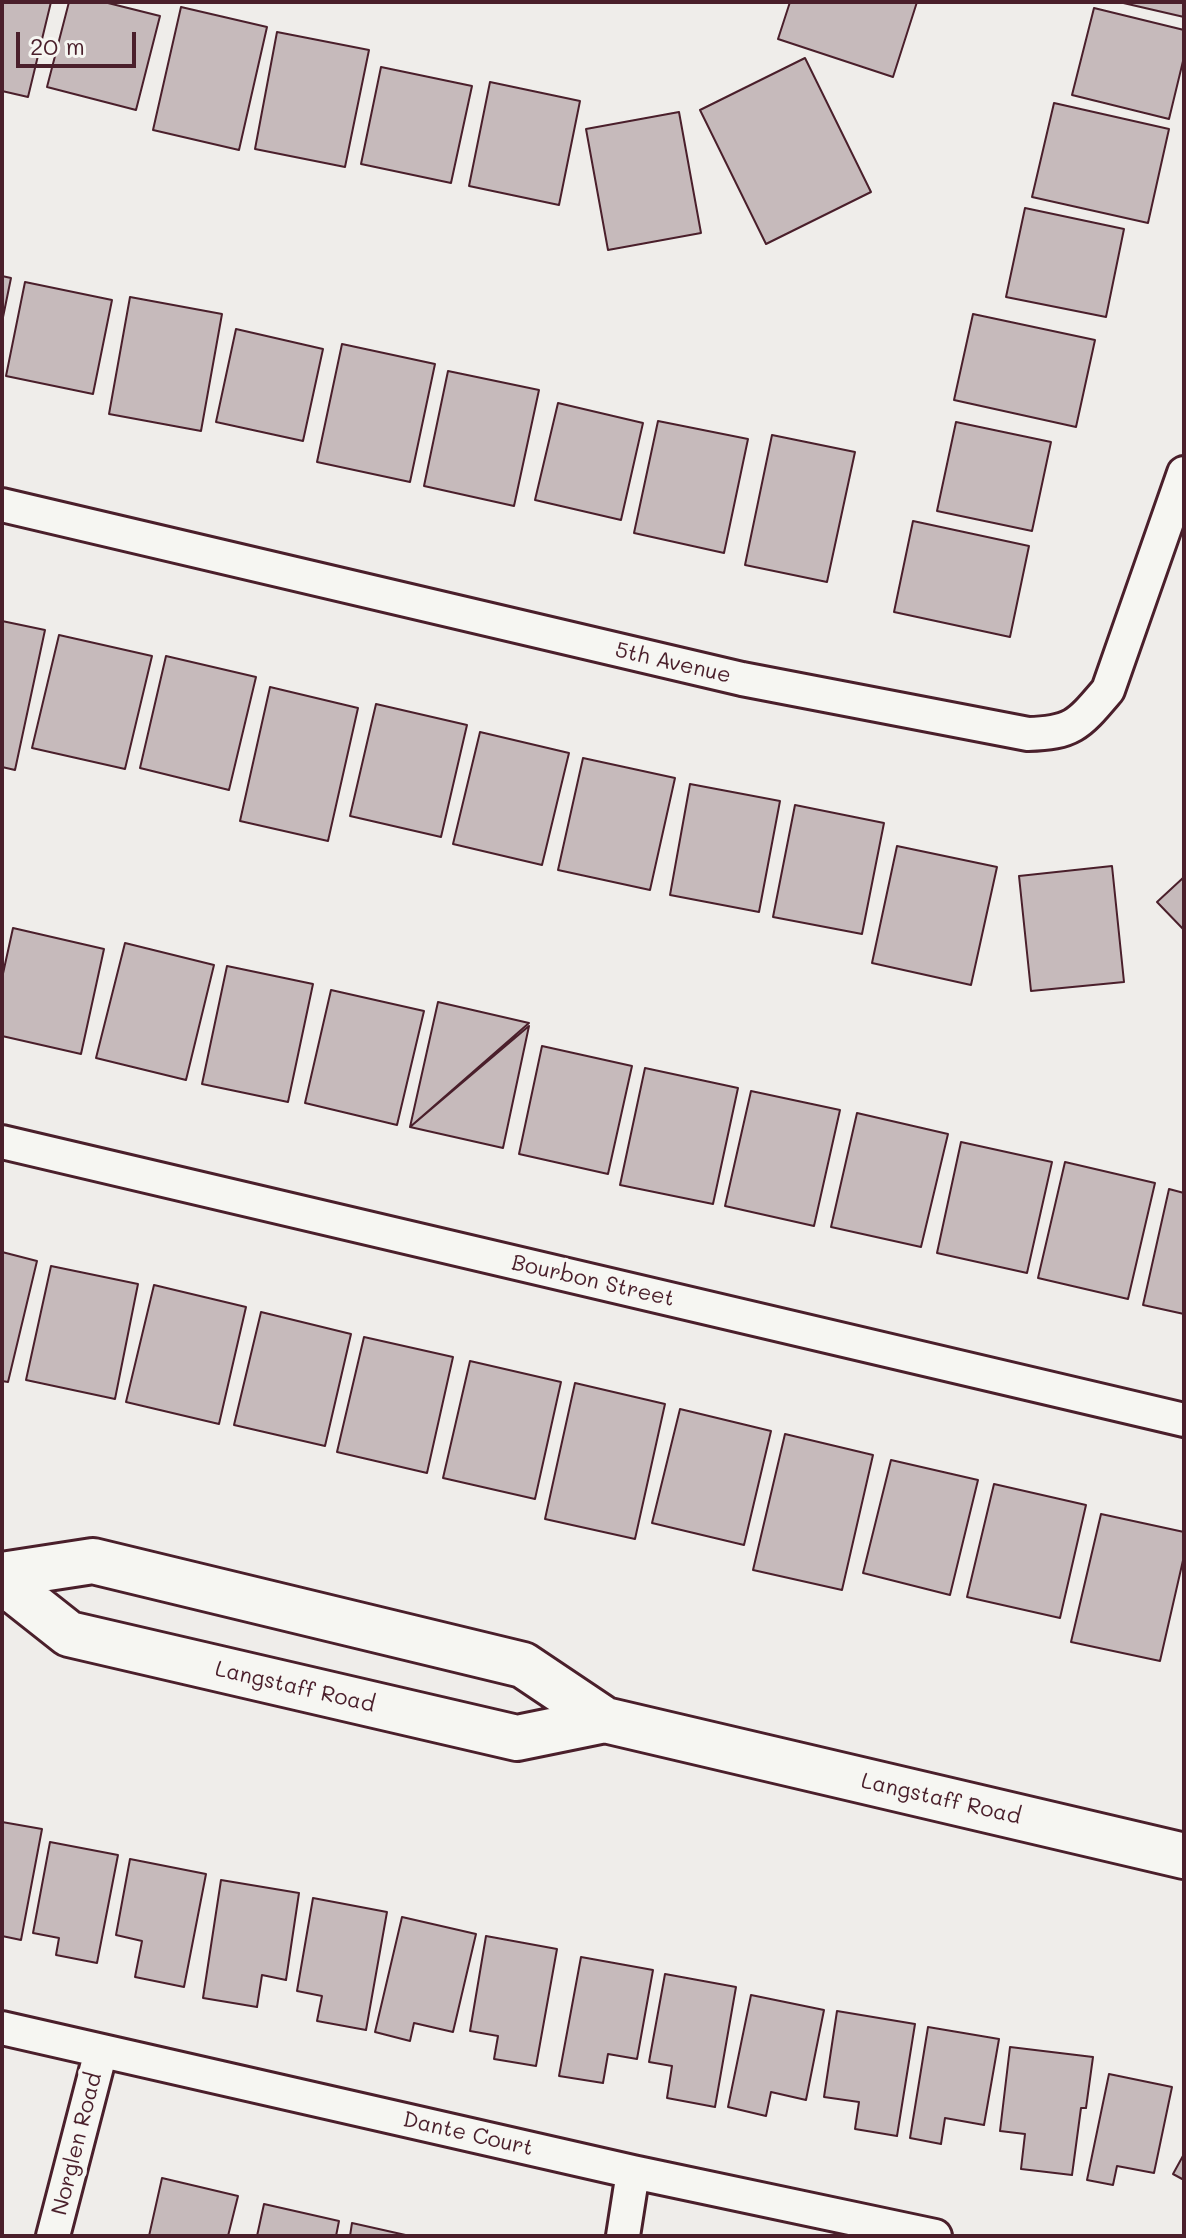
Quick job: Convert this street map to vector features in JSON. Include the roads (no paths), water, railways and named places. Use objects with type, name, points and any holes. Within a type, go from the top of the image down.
[{"type":"main road","name":"Langstaff Road","points":[[2,1578],[93,1561],[523,1665],[605,1720],[1184,1856]]},
{"type":"main road","name":"Langstaff Road","points":[[2,1578],[69,1634],[517,1738],[605,1720]]},
{"type":"street","name":"5th Avenue","points":[[2,505],[742,679],[983,728],[1039,734],[1063,733],[1088,713],[1108,690],[1184,473]]},
{"type":"street","name":"Bourbon Street","points":[[2,1142],[1184,1420]]},
{"type":"street","name":"Dante Court","points":[[2,2028],[633,2172],[935,2236]]},
{"type":"street","name":"Norglen Road","points":[[53,2236],[101,2051]]},
{"type":"street","points":[[623,2236],[633,2172]]}]
